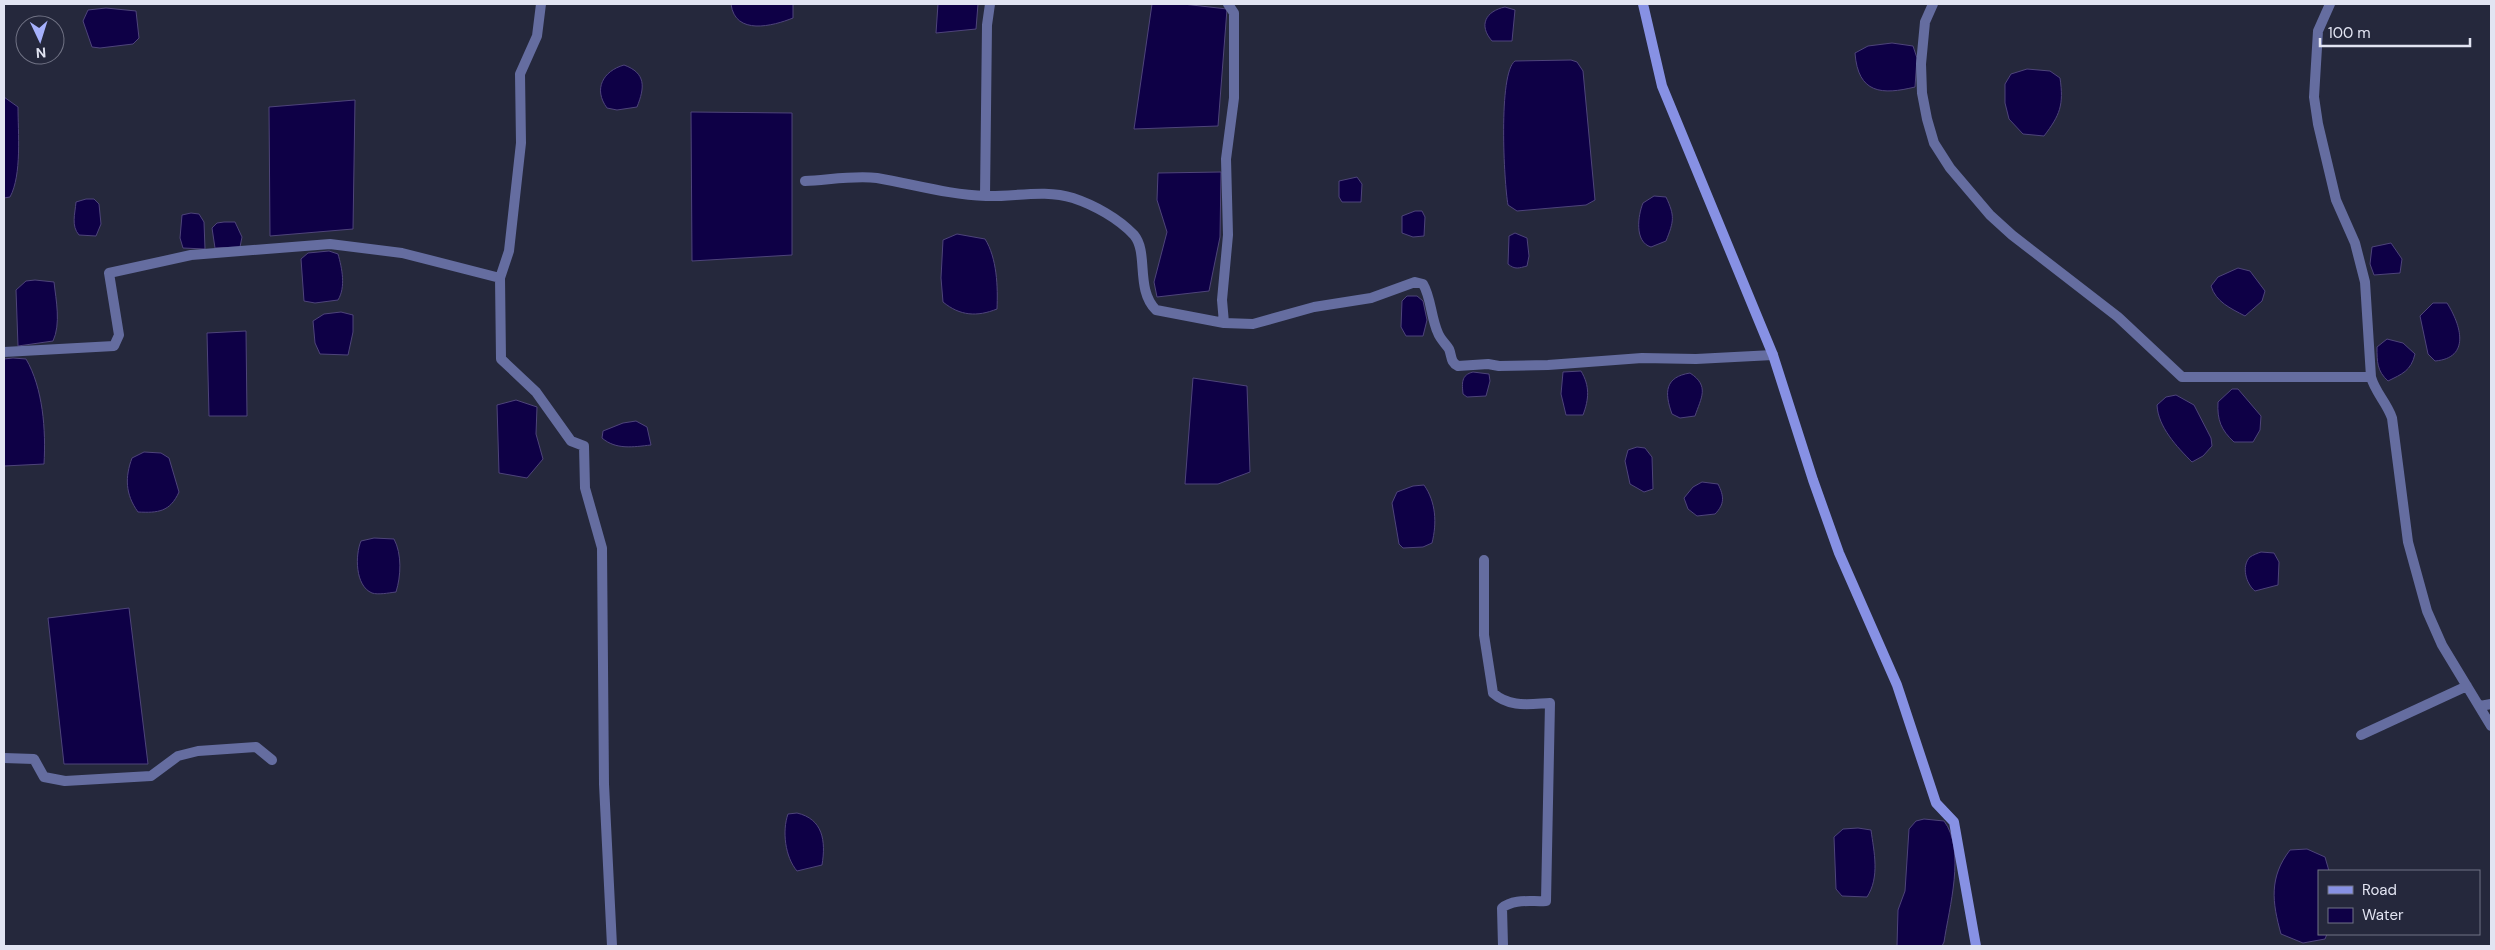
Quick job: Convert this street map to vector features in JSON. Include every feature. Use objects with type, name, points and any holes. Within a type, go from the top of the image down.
[{"type":"street","points":[[541,4],[538,36],[520,74],[521,143],[509,251],[500,278],[501,359],[536,392],[571,441],[584,446],[585,488],[602,548],[604,784],[612,946]]},
{"type":"street","points":[[985,196],[987,25],[990,4]]},
{"type":"street","points":[[1224,324],[1222,300],[1228,235],[1226,159],[1234,88],[1234,20],[1231,6],[1228,4]]},
{"type":"street","points":[[1643,4],[1662,86],[1773,355],[1812,480],[1839,553],[1897,685],[1936,803],[1954,822],[1976,946]]},
{"type":"street","points":[[1933,4],[1924,22],[1921,64],[1927,119],[1934,143],[1950,168],[1990,215],[2012,235],[2118,317],[2182,377],[2371,378]]},
{"type":"street","points":[[2330,4],[2318,31],[2314,97],[2322,142],[2336,200],[2355,242],[2365,282],[2371,378],[2374,387],[2388,408],[2392,418],[2408,542],[2427,611],[2442,644],[2491,726]]},
{"type":"street","points":[[805,181],[875,178],[985,196],[1047,194],[1072,198],[1112,216],[1134,236],[1140,250],[1144,283],[1150,304],[1156,310],[1224,324],[1253,324],[1314,307],[1371,298],[1415,282],[1423,284],[1427,290],[1428,302],[1438,334],[1449,350],[1452,360],[1458,366],[1488,364],[1548,365],[1642,358],[1696,359],[1773,355]]},
{"type":"street","points":[[4,352],[114,346],[118,334],[109,274],[191,255],[330,244],[402,254],[500,278]]},
{"type":"street","points":[[1484,560],[1484,635],[1493,694],[1504,702],[1518,705],[1550,703],[1546,901],[1508,903],[1502,908],[1503,946]]},
{"type":"street","points":[[2361,735],[2467,686]]},
{"type":"street","points":[[2480,706],[2491,704]]},
{"type":"street","points":[[4,758],[34,759],[44,777],[65,781],[151,776],[178,756],[198,751],[256,747],[272,760]]},
{"type":"water","points":[[731,4],[793,4],[793,18],[766,26],[747,25],[734,14]]},
{"type":"water","points":[[938,4],[978,4],[976,29],[936,33]]},
{"type":"water","points":[[1152,4],[1183,4],[1227,9],[1218,126],[1134,129]]},
{"type":"water","points":[[1505,7],[1515,10],[1512,41],[1492,41],[1485,29],[1486,20],[1493,12]]},
{"type":"water","points":[[106,8],[136,11],[139,38],[133,44],[100,48],[92,47],[83,21],[88,10]]},
{"type":"water","points":[[1892,43],[1913,46],[1917,58],[1915,87],[1903,90],[1882,91],[1867,84],[1861,77],[1855,53],[1868,46]]},
{"type":"water","points":[[1571,60],[1577,62],[1583,71],[1595,200],[1586,205],[1517,211],[1508,205],[1505,175],[1504,106],[1510,70],[1515,61]]},
{"type":"water","points":[[624,65],[636,72],[642,82],[637,107],[617,110],[607,108],[601,94],[602,82],[611,72]]},
{"type":"water","points":[[2027,69],[2050,71],[2060,78],[2060,109],[2044,136],[2023,134],[2009,119],[2005,103],[2005,84],[2011,74]]},
{"type":"water","points":[[4,97],[18,107],[19,141],[18,165],[14,188],[10,197],[4,198]]},
{"type":"water","points":[[355,100],[353,229],[270,236],[269,107]]},
{"type":"water","points":[[691,112],[792,113],[792,255],[692,261]]},
{"type":"water","points":[[1221,172],[1220,237],[1209,291],[1157,297],[1154,282],[1167,232],[1157,200],[1158,173]]},
{"type":"water","points":[[1357,177],[1362,184],[1361,202],[1342,202],[1339,197],[1339,181]]},
{"type":"water","points":[[1654,196],[1666,197],[1671,209],[1672,219],[1666,241],[1651,247],[1642,240],[1639,221],[1643,203]]},
{"type":"water","points":[[94,199],[99,204],[101,224],[96,236],[79,235],[75,228],[76,202]]},
{"type":"water","points":[[1415,211],[1422,211],[1425,217],[1424,236],[1413,237],[1402,233],[1402,216]]},
{"type":"water","points":[[199,214],[204,222],[205,249],[183,248],[180,238],[182,215]]},
{"type":"water","points":[[235,222],[242,237],[240,247],[215,248],[212,228],[217,223]]},
{"type":"water","points":[[1515,233],[1527,238],[1529,256],[1527,266],[1519,268],[1508,264],[1509,236]]},
{"type":"water","points":[[957,234],[985,239],[994,264],[997,282],[997,309],[990,312],[969,314],[949,307],[943,302],[941,278],[943,240]]},
{"type":"water","points":[[2391,243],[2402,259],[2400,273],[2374,275],[2370,264],[2372,247]]},
{"type":"water","points":[[329,251],[338,254],[341,265],[343,283],[338,300],[315,303],[304,301],[301,259],[308,253]]},
{"type":"water","points":[[2238,268],[2250,271],[2265,291],[2262,301],[2245,316],[2220,300],[2213,292],[2211,286],[2218,277]]},
{"type":"water","points":[[26,281],[54,282],[57,327],[53,341],[18,346],[16,290]]},
{"type":"water","points":[[1407,296],[1417,296],[1423,301],[1427,320],[1423,336],[1406,336],[1401,327],[1402,301]]},
{"type":"water","points":[[2433,303],[2447,303],[2456,321],[2460,339],[2454,354],[2446,359],[2435,361],[2428,354],[2420,316]]},
{"type":"water","points":[[341,312],[353,315],[353,332],[348,355],[320,354],[315,343],[313,321],[324,314]]},
{"type":"water","points":[[246,331],[247,416],[209,416],[207,333]]},
{"type":"water","points":[[2387,339],[2403,343],[2415,354],[2411,364],[2402,374],[2388,381],[2380,370],[2377,352],[2377,347]]},
{"type":"water","points":[[4,359],[26,359],[32,370],[40,396],[44,423],[44,464],[4,466]]},
{"type":"water","points":[[1581,371],[1587,387],[1587,398],[1583,415],[1566,415],[1561,394],[1563,372]]},
{"type":"water","points":[[1473,372],[1489,374],[1490,381],[1486,396],[1467,397],[1463,394],[1464,377]]},
{"type":"water","points":[[1690,373],[1700,383],[1702,388],[1701,398],[1695,416],[1680,418],[1672,414],[1669,406],[1669,387],[1676,378]]},
{"type":"water","points":[[1193,378],[1247,386],[1250,472],[1218,484],[1185,484]]},
{"type":"water","points":[[2232,389],[2238,389],[2261,416],[2260,430],[2253,442],[2234,442],[2221,424],[2218,414],[2218,402]]},
{"type":"water","points":[[2176,395],[2194,405],[2211,438],[2212,446],[2203,456],[2192,462],[2169,436],[2158,413],[2157,405],[2166,397]]},
{"type":"water","points":[[516,400],[537,407],[536,434],[543,459],[527,478],[499,473],[497,405]]},
{"type":"water","points":[[636,421],[647,427],[651,445],[619,446],[602,438],[603,431],[623,423]]},
{"type":"water","points":[[1637,447],[1645,448],[1652,457],[1653,489],[1644,492],[1630,484],[1625,461],[1628,450]]},
{"type":"water","points":[[144,452],[161,453],[169,458],[179,492],[172,504],[163,510],[138,512],[131,499],[127,479],[128,472],[132,458]]},
{"type":"water","points":[[1702,482],[1718,484],[1720,488],[1722,503],[1715,514],[1697,516],[1688,509],[1684,498],[1693,487]]},
{"type":"water","points":[[1424,485],[1431,498],[1434,513],[1435,528],[1432,543],[1423,547],[1403,548],[1399,544],[1392,503],[1397,492],[1413,486]]},
{"type":"water","points":[[374,538],[394,539],[397,545],[400,565],[396,592],[372,593],[366,589],[359,577],[357,562],[361,541]]},
{"type":"water","points":[[2261,552],[2274,553],[2279,562],[2278,585],[2255,591],[2247,580],[2245,570],[2250,557]]},
{"type":"water","points":[[129,608],[148,764],[64,764],[48,618]]},
{"type":"water","points":[[797,813],[812,820],[821,832],[823,856],[822,865],[797,871],[787,851],[785,828],[788,814]]},
{"type":"water","points":[[1924,819],[1944,821],[1951,833],[1954,847],[1954,880],[1944,942],[1942,946],[1897,946],[1898,910],[1905,891],[1909,829],[1916,821]]},
{"type":"water","points":[[1858,828],[1871,830],[1875,864],[1874,881],[1867,897],[1842,896],[1836,889],[1834,837],[1843,829]]},
{"type":"water","points":[[2307,849],[2325,857],[2329,870],[2318,870],[2318,935],[2327,935],[2325,939],[2303,943],[2281,934],[2274,900],[2274,890],[2278,870],[2290,850]]}]
